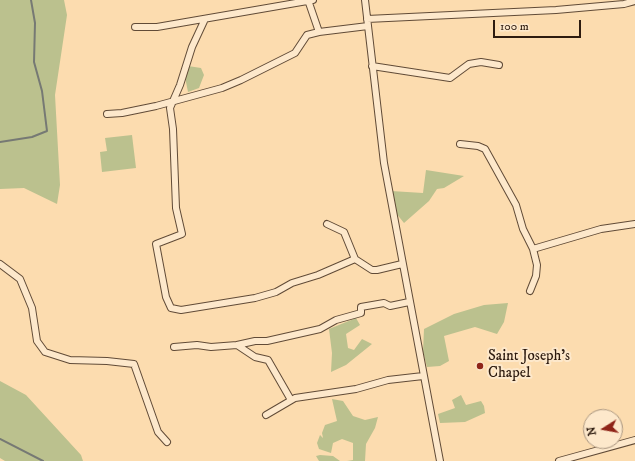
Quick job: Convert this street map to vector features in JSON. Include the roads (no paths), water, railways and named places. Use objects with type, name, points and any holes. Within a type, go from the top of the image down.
[{"type":"street","points":[[135,27],[157,27],[310,0],[319,32]]},
{"type":"street","points":[[365,0],[384,163],[440,461]]},
{"type":"street","points":[[367,19],[544,11],[635,1]]},
{"type":"street","points":[[205,19],[192,47],[170,108],[174,129],[174,188],[178,219],[182,234],[156,244],[166,298],[171,308],[181,310],[276,292],[292,283],[318,275],[354,259]]},
{"type":"street","points":[[107,114],[122,113],[222,88],[295,53],[304,37],[319,32],[368,26]]},
{"type":"street","points":[[372,66],[450,78],[469,64],[481,62],[498,65]]},
{"type":"street","points":[[460,144],[478,146],[485,150],[516,205],[523,229],[533,249],[537,265],[536,276],[530,291]]},
{"type":"street","points":[[326,224],[344,232],[354,259],[374,270],[402,264]]},
{"type":"street","points":[[533,249],[601,229],[635,224]]},
{"type":"street","points":[[0,264],[20,279],[32,308],[37,341],[45,352],[70,360],[107,361],[134,364],[158,432],[167,442]]},
{"type":"street","points":[[174,348],[197,345],[211,347],[237,345],[255,341],[267,341],[320,329],[336,320],[361,314],[361,307],[384,303],[390,306],[409,302]]},
{"type":"street","points":[[237,345],[255,357],[268,360],[291,400]]},
{"type":"street","points":[[266,415],[291,400],[356,389],[388,380],[423,376]]},
{"type":"street","points":[[559,461],[635,440]]},
{"type":"waterway","points":[[0,142],[32,137],[47,131],[42,91],[34,62],[35,23],[31,0]]},
{"type":"waterway","points":[[0,439],[43,461]]},
{"type":"place","name":"Saint Joseph's Chapel","points":[[480,366]]}]
